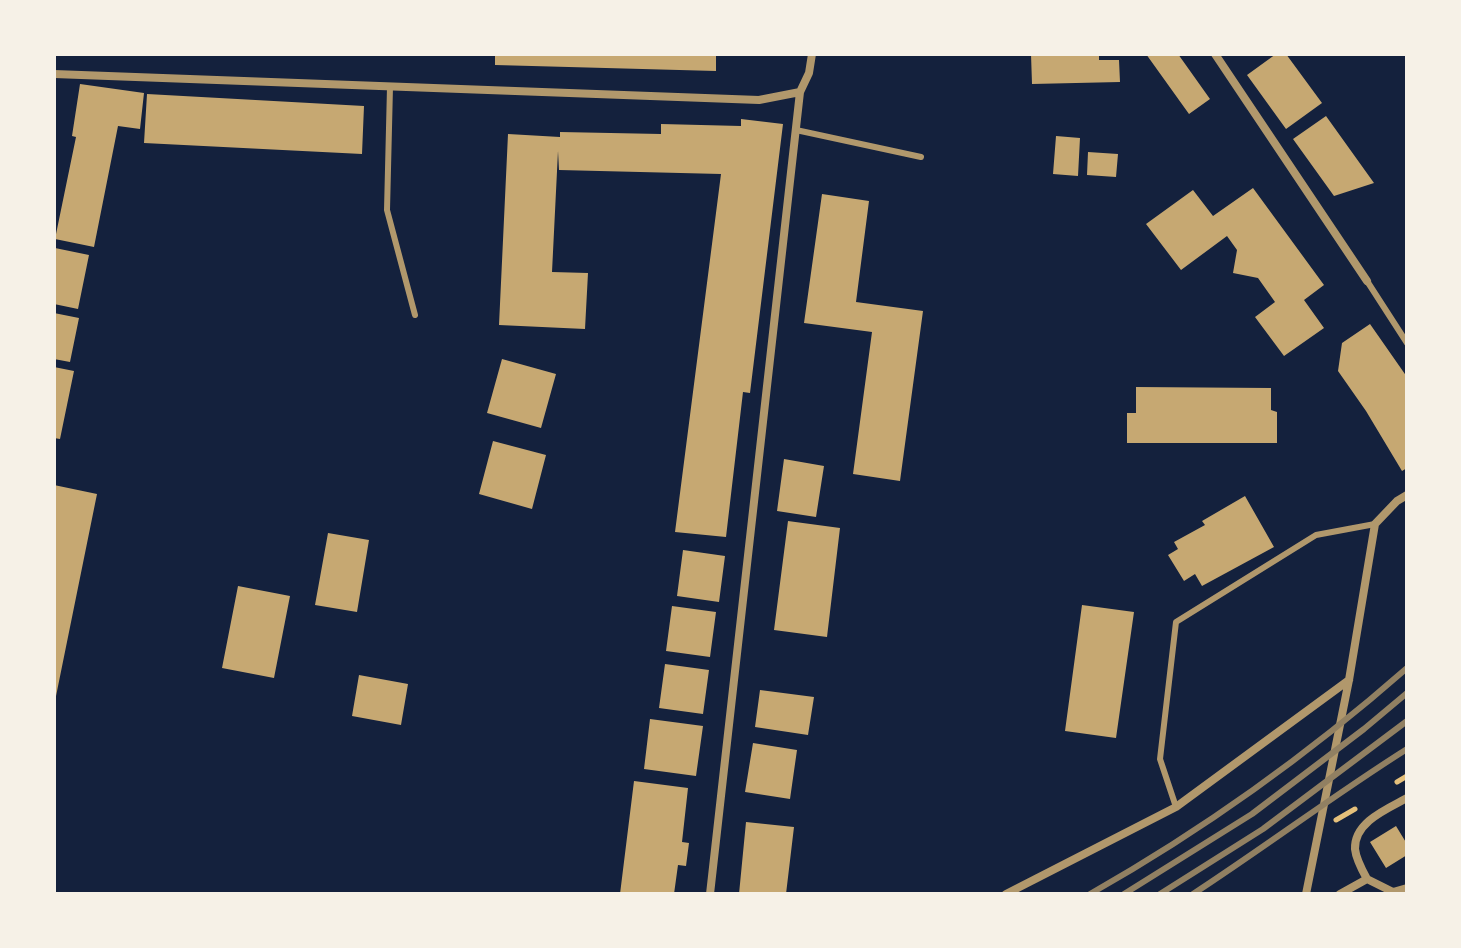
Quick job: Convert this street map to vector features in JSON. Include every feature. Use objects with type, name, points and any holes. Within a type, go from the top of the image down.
[{"type":"street","points":[[710,894],[800,92],[809,73],[812,54]]},
{"type":"street","points":[[1215,54],[1367,281]]},
{"type":"street","points":[[54,74],[759,100],[800,92]]},
{"type":"street","points":[[1306,894],[1349,680],[1375,524],[1407,495]]},
{"type":"street","points":[[1006,894],[1176,807],[1349,680]]},
{"type":"street","points":[[1407,798],[1376,816],[1358,832],[1355,852],[1367,879],[1393,892],[1407,888]]},
{"type":"street","points":[[1340,894],[1367,879]]},
{"type":"lane","points":[[390,87],[387,210],[415,315]]},
{"type":"lane","points":[[796,130],[921,157]]},
{"type":"lane","points":[[1367,281],[1407,343]]},
{"type":"lane","points":[[1176,807],[1160,759],[1176,622],[1316,535],[1375,524]]},
{"type":"building","points":[[495,54],[716,54],[716,71],[495,65]]},
{"type":"building","points":[[1031,54],[1099,54],[1099,60],[1119,60],[1120,82],[1032,84]]},
{"type":"building","points":[[1146,54],[1178,54],[1210,99],[1189,114]]},
{"type":"building","points":[[1276,54],[1286,54],[1322,103],[1286,129],[1247,75]]},
{"type":"building","points":[[80,84],[144,93],[140,129],[118,126],[94,247],[55,239],[76,137],[72,136]]},
{"type":"building","points":[[147,94],[364,106],[362,154],[144,143]]},
{"type":"building","points":[[1326,116],[1374,183],[1334,196],[1293,139]]},
{"type":"building","points":[[741,119],[783,124],[750,393],[743,392],[726,537],[675,532],[721,174],[559,170],[558,151],[552,272],[588,273],[585,329],[499,325],[508,134],[560,137],[560,132],[661,134],[661,124],[741,126]]},
{"type":"building","points":[[1056,136],[1080,138],[1078,176],[1053,174]]},
{"type":"building","points":[[1088,152],[1118,154],[1116,177],[1087,175]]},
{"type":"building","points":[[1253,188],[1324,285],[1304,300],[1324,328],[1284,356],[1255,317],[1275,302],[1258,278],[1233,273],[1237,250],[1227,236],[1181,270],[1146,224],[1193,190],[1213,216]]},
{"type":"building","points":[[822,194],[869,201],[856,302],[923,311],[900,481],[853,474],[872,332],[804,323]]},
{"type":"building","points":[[55,248],[89,255],[78,309],[54,304]]},
{"type":"building","points":[[54,313],[79,318],[70,362],[54,359]]},
{"type":"building","points":[[1370,324],[1407,377],[1407,468],[1402,471],[1338,371],[1342,343]]},
{"type":"building","points":[[502,359],[556,374],[541,428],[487,413]]},
{"type":"building","points":[[54,367],[74,371],[60,439],[54,438]]},
{"type":"building","points":[[1136,387],[1271,388],[1271,410],[1277,412],[1277,443],[1127,443],[1127,413],[1136,413]]},
{"type":"building","points":[[493,441],[546,455],[532,509],[479,494]]},
{"type":"building","points":[[784,459],[824,466],[816,517],[777,511]]},
{"type":"building","points":[[54,485],[97,494],[55,701],[54,701]]},
{"type":"building","points":[[1245,496],[1274,547],[1202,586],[1195,574],[1184,581],[1168,555],[1178,549],[1174,542],[1205,525],[1202,521]]},
{"type":"building","points":[[788,521],[840,528],[827,637],[774,630]]},
{"type":"building","points":[[328,533],[369,540],[357,612],[315,605]]},
{"type":"building","points":[[683,550],[725,556],[719,602],[677,596]]},
{"type":"building","points":[[238,586],[290,596],[274,678],[222,668]]},
{"type":"building","points":[[1082,605],[1134,612],[1116,738],[1065,731]]},
{"type":"building","points":[[672,606],[716,612],[710,657],[666,651]]},
{"type":"building","points":[[665,664],[709,670],[703,714],[659,708]]},
{"type":"building","points":[[359,675],[408,684],[401,725],[352,716]]},
{"type":"building","points":[[760,690],[814,697],[808,735],[755,727]]},
{"type":"building","points":[[650,719],[703,726],[696,776],[644,769]]},
{"type":"building","points":[[753,743],[797,750],[790,799],[745,792]]},
{"type":"building","points":[[634,781],[688,788],[682,842],[689,843],[686,866],[678,865],[674,894],[620,894]]},
{"type":"building","points":[[746,822],[794,827],[786,894],[739,894]]},
{"type":"building","points":[[1396,826],[1407,844],[1407,855],[1386,868],[1370,842]]},
{"type":"railway","points":[[1090,894],[1173,844],[1254,789],[1332,731],[1407,668]]},
{"type":"railway","points":[[1124,894],[1252,814],[1407,693]]},
{"type":"railway","points":[[1160,894],[1263,829],[1407,721]]},
{"type":"railway","points":[[1193,894],[1407,749]]}]
